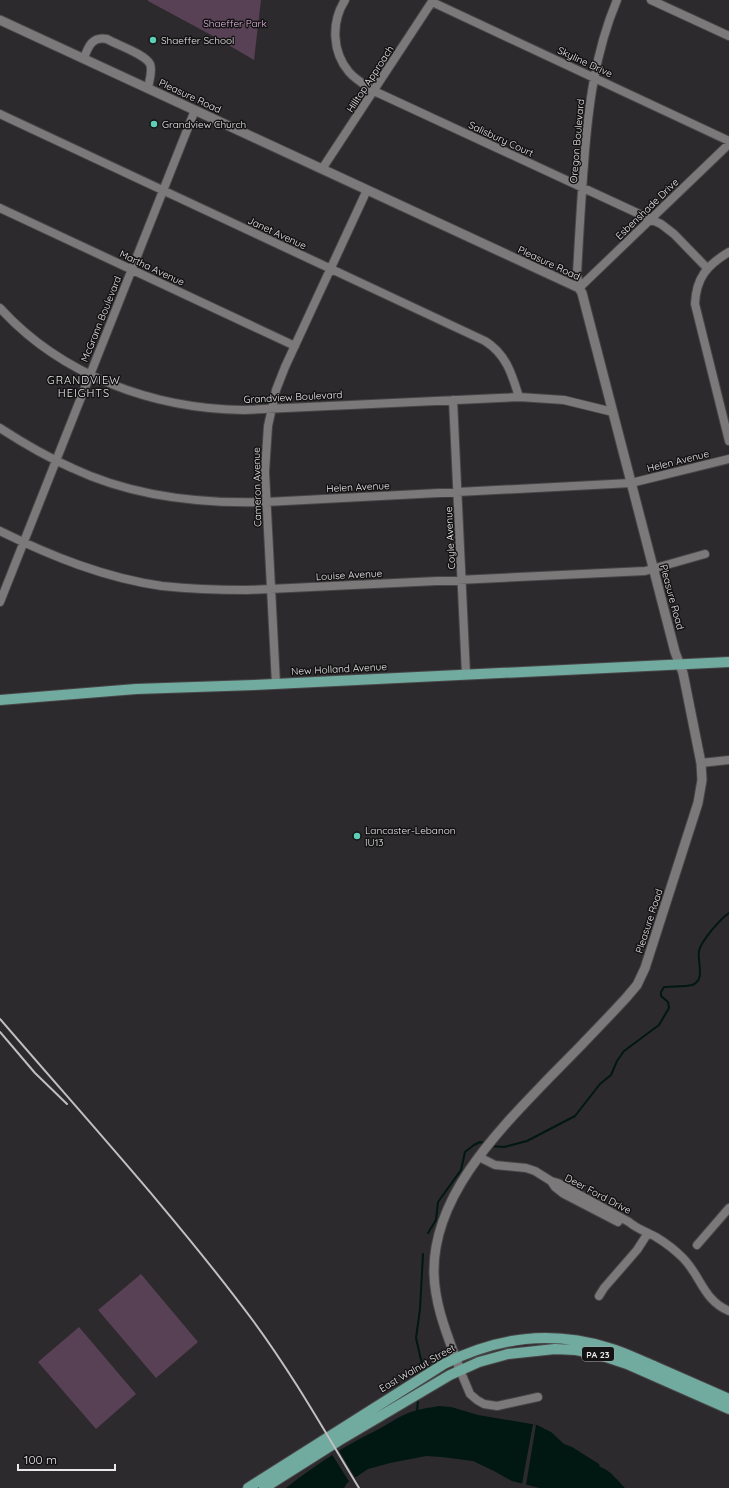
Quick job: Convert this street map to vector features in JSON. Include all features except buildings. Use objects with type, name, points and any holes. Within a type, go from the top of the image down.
[{"type":"main road","name":"New Holland Avenue","points":[[0,700],[136,689],[276,684],[729,662]]},
{"type":"main road","name":"East Walnut Street","points":[[248,1488],[436,1369],[456,1358],[486,1346],[519,1340],[546,1338],[574,1340],[599,1345],[620,1351],[729,1399]]},
{"type":"main road","name":"PA 23","points":[[264,1488],[340,1440],[460,1370],[479,1362],[508,1354],[545,1349],[576,1350],[597,1354],[616,1360],[729,1409]]},
{"type":"street","name":"Salisbury Court","points":[[345,0],[340,8],[336,23],[335,41],[337,49],[341,59],[349,71],[374,91],[651,219],[671,230],[707,268]]},
{"type":"street","name":"Oregon Boulevard","points":[[579,288],[576,274],[590,103],[594,78],[607,27],[617,0]]},
{"type":"street","points":[[652,0],[729,36]]},
{"type":"street","name":"Hilltop Approach","points":[[322,169],[433,1]]},
{"type":"street","name":"Skyline Drive","points":[[433,1],[729,141]]},
{"type":"street","name":"Pleasure Road","points":[[0,20],[579,288],[582,293],[675,652],[683,673],[700,763],[702,787],[640,980],[626,998],[502,1128],[479,1157],[448,1210],[438,1241],[434,1262],[435,1284],[439,1310],[470,1394],[476,1400],[484,1404],[497,1406],[538,1398]]},
{"type":"street","points":[[84,58],[93,41],[102,38],[107,39],[146,58],[151,69],[148,88]]},
{"type":"street","name":"McGrann Boulevard","points":[[0,602],[195,110]]},
{"type":"street","name":"Janet Avenue","points":[[0,114],[492,345],[506,361],[520,397]]},
{"type":"street","name":"Esbenshade Drive","points":[[579,288],[729,144]]},
{"type":"street","name":"Cameron Avenue","points":[[276,684],[266,502],[266,451],[271,408],[285,367],[367,190]]},
{"type":"street","name":"Martha Avenue","points":[[0,208],[295,346]]},
{"type":"street","points":[[729,252],[717,259],[707,268],[700,278],[696,290],[696,312],[729,441]]},
{"type":"street","name":"Grandview Boulevard","points":[[0,308],[36,341],[71,364],[121,388],[167,402],[227,409],[520,397],[564,400],[613,412]]},
{"type":"street","name":"Coyle Avenue","points":[[453,400],[466,674]]},
{"type":"street","name":"Helen Avenue","points":[[0,428],[28,446],[93,477],[118,485],[164,496],[214,502],[266,502],[631,483],[729,459]]},
{"type":"street","name":"Louise Avenue","points":[[0,531],[53,556],[94,570],[135,581],[202,589],[271,589],[644,571],[705,554]]},
{"type":"street","points":[[700,763],[729,760]]},
{"type":"street","name":"Deer Ford Drive","points":[[479,1157],[496,1165],[531,1169],[542,1174],[550,1181],[648,1233],[683,1257],[696,1274],[704,1290],[711,1299],[729,1311]]},
{"type":"street","points":[[697,1245],[729,1208]]},
{"type":"street","points":[[599,1296],[604,1288],[637,1250],[648,1233]]},
{"type":"green space","name":"Shaeffer Park","points":[[261,0],[254,60],[148,1]]},
{"type":"green space","points":[[141,1274],[198,1342],[156,1378],[98,1310]]},
{"type":"green space","points":[[79,1327],[136,1394],[96,1429],[38,1362]]},
{"type":"shaded area","points":[[439,1406],[451,1407],[478,1415],[537,1425],[551,1432],[564,1444],[572,1447],[599,1464],[600,1467],[604,1468],[610,1473],[625,1488],[540,1488],[512,1481],[473,1461],[426,1456],[368,1469],[347,1483],[344,1488],[286,1488],[330,1457],[399,1417],[414,1411]]},
{"type":"pier","points":[[533,1424],[536,1425],[526,1485],[522,1484]]},
{"type":"pier","points":[[338,1449],[356,1479],[350,1483],[331,1453]]},
{"type":"waterway","points":[[490,1146],[504,1147],[527,1141],[575,1116],[600,1084],[611,1075],[617,1061],[624,1051],[659,1025],[669,1008],[668,1002],[661,996],[661,992],[664,987],[689,986],[696,983],[700,975],[699,951],[703,942],[712,930],[729,913]]},
{"type":"waterway","points":[[428,1233],[436,1220],[438,1202],[461,1170],[465,1152],[480,1142],[484,1143]]},
{"type":"waterway","points":[[422,1364],[416,1338],[420,1309],[423,1254]]},
{"type":"waterway","points":[[417,1412],[418,1400]]},
{"type":"railway","points":[[0,1019],[162,1206],[254,1322],[282,1362],[359,1488]]},
{"type":"railway","points":[[0,1032],[35,1073],[67,1104]]},
{"type":"place","name":"Shaeffer School","points":[[153,40]]},
{"type":"place","name":"Grandview Church","points":[[154,124]]},
{"type":"place","name":"Lancaster-Lebanon IU13","points":[[357,836]]},
{"type":"district","name":"GRANDVIEW HEIGHTS","points":[[84,386]]}]
